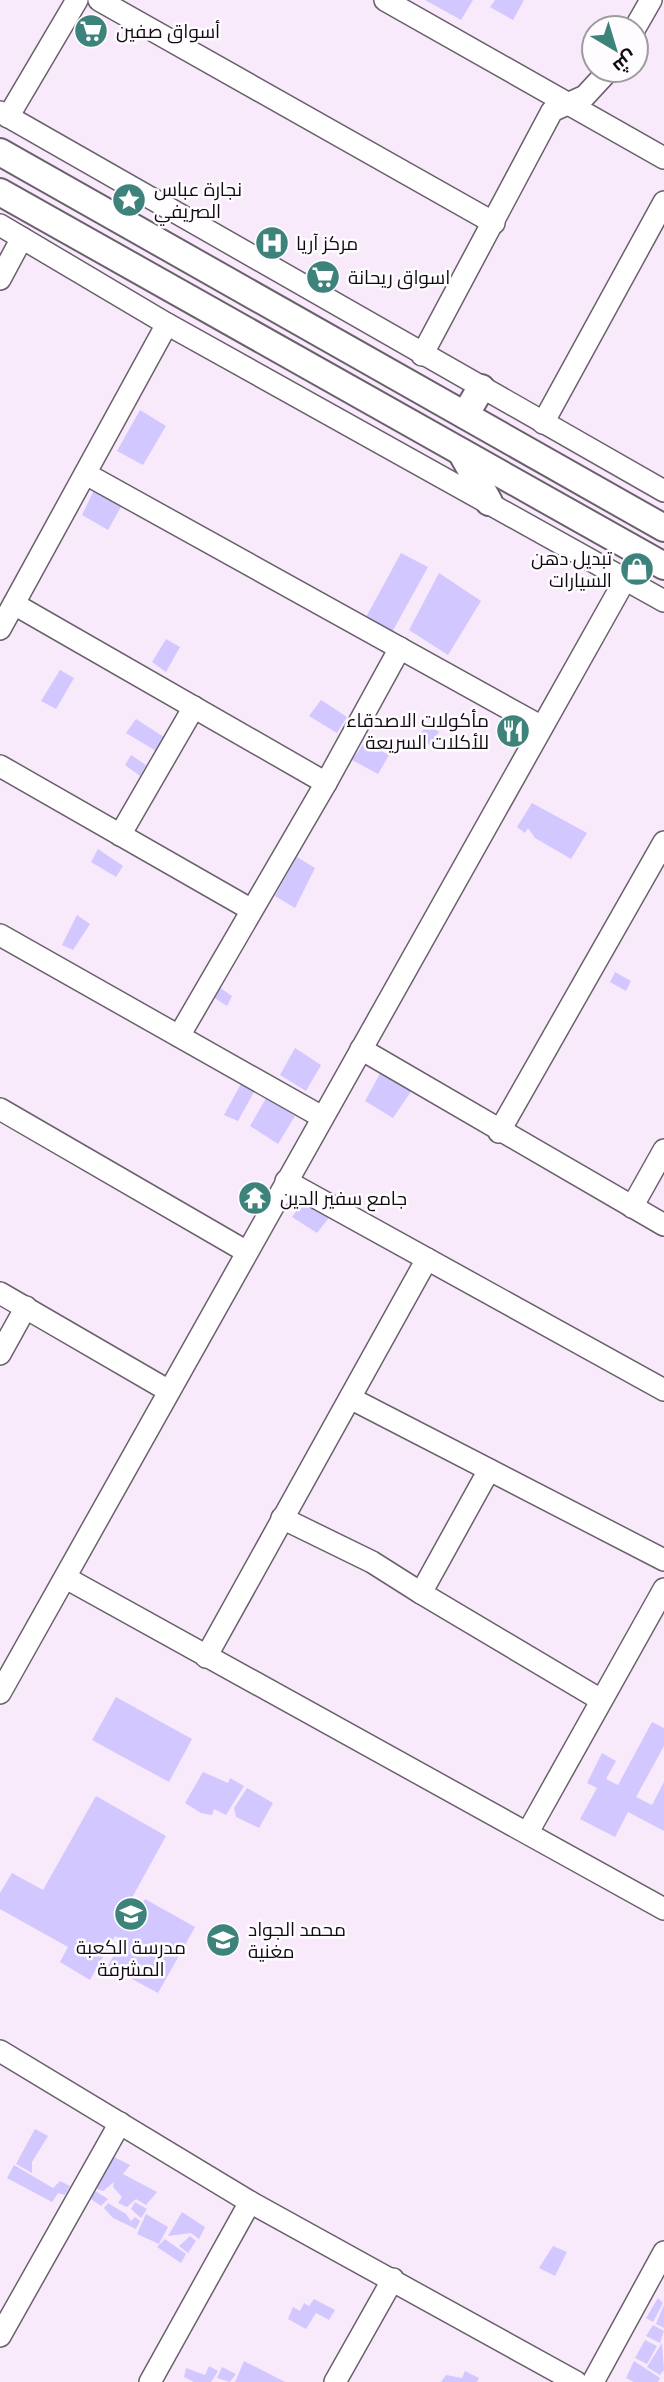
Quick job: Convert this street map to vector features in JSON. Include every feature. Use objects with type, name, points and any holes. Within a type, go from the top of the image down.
[{"type":"main road","points":[[0,152],[657,524]]},
{"type":"main road","points":[[28,208],[37,203],[42,194],[43,184],[39,174]]},
{"type":"main road","points":[[0,192],[664,566]]},
{"type":"main road","points":[[77,235],[74,226],[76,216],[82,208],[91,204]]},
{"type":"main road","points":[[465,415],[481,388]]},
{"type":"main road","points":[[460,450],[489,502]]},
{"type":"street","points":[[77,0],[4,115],[664,491]]},
{"type":"street","points":[[99,0],[494,223]]},
{"type":"street","points":[[385,0],[564,104],[664,158]]},
{"type":"street","points":[[422,355],[552,111],[585,96],[596,84]]},
{"type":"street","points":[[543,423],[664,201]]},
{"type":"street","points":[[0,225],[167,324],[664,601]]},
{"type":"street","points":[[0,279],[22,238]]},
{"type":"street","points":[[0,629],[167,324]]},
{"type":"street","points":[[86,474],[542,727]]},
{"type":"street","points":[[657,524],[664,497]]},
{"type":"street","points":[[0,1693],[640,553]]},
{"type":"street","points":[[15,604],[326,783]]},
{"type":"street","points":[[179,1036],[250,909],[326,783],[400,648]]},
{"type":"street","points":[[120,835],[194,707]]},
{"type":"street","points":[[0,766],[250,909]]},
{"type":"street","points":[[499,1132],[664,842]]},
{"type":"street","points":[[0,935],[322,1117]]},
{"type":"street","points":[[361,1049],[499,1132],[664,1225]]},
{"type":"street","points":[[0,1109],[247,1252]]},
{"type":"street","points":[[632,1207],[664,1150]]},
{"type":"street","points":[[286,1181],[664,1390]]},
{"type":"street","points":[[206,1657],[427,1259]]},
{"type":"street","points":[[0,1293],[169,1391]]},
{"type":"street","points":[[0,1354],[26,1307]]},
{"type":"street","points":[[350,1398],[664,1560]]},
{"type":"street","points":[[421,1593],[489,1470]]},
{"type":"street","points":[[282,1518],[372,1562],[601,1700]]},
{"type":"street","points":[[66,1578],[664,1909]]},
{"type":"street","points":[[528,1832],[664,1590]]},
{"type":"street","points":[[0,2051],[250,2202],[576,2382]]},
{"type":"street","points":[[0,2336],[120,2123]]},
{"type":"street","points":[[150,2382],[250,2202]]},
{"type":"street","points":[[593,2382],[656,2286],[664,2252]]},
{"type":"street","points":[[335,2382],[393,2279]]},
{"type":"building","points":[[425,0],[473,0],[461,20]]},
{"type":"building","points":[[495,0],[524,0],[513,20],[490,7]]},
{"type":"building","points":[[140,410],[166,426],[143,465],[117,451]]},
{"type":"building","points":[[95,488],[122,505],[108,530],[82,515]]},
{"type":"building","points":[[401,553],[428,567],[391,634],[365,619]]},
{"type":"building","points":[[439,573],[481,601],[448,655],[409,630]]},
{"type":"building","points":[[166,639],[180,647],[166,672],[152,662]]},
{"type":"building","points":[[60,670],[74,678],[56,709],[41,701]]},
{"type":"building","points":[[321,700],[347,717],[337,733],[309,716]]},
{"type":"building","points":[[136,719],[164,737],[156,751],[126,733]]},
{"type":"building","points":[[427,724],[439,732],[430,745],[418,738]]},
{"type":"building","points":[[365,742],[389,755],[378,774],[352,760]]},
{"type":"building","points":[[131,755],[146,765],[140,776],[125,765]]},
{"type":"building","points":[[532,803],[587,833],[571,859],[535,838],[528,828],[525,833],[517,827]]},
{"type":"building","points":[[98,849],[123,866],[116,877],[91,862]]},
{"type":"building","points":[[297,857],[315,868],[295,908],[275,896]]},
{"type":"building","points":[[77,915],[90,924],[73,950],[62,945]]},
{"type":"building","points":[[615,972],[631,981],[626,991],[610,982]]},
{"type":"building","points":[[219,987],[232,996],[227,1006],[213,997]]},
{"type":"building","points":[[295,1048],[321,1065],[306,1091],[280,1075]]},
{"type":"building","points":[[382,1070],[414,1087],[393,1118],[365,1101]]},
{"type":"building","points":[[242,1082],[255,1090],[238,1121],[224,1115]]},
{"type":"building","points":[[266,1098],[295,1116],[278,1144],[250,1126]]},
{"type":"building","points":[[304,1200],[331,1215],[317,1233],[292,1217]]},
{"type":"building","points":[[116,1697],[192,1739],[169,1782],[92,1740]]},
{"type":"building","points":[[652,1722],[664,1728],[664,1746],[636,1797],[652,1805],[664,1782],[664,1831],[628,1812],[615,1837],[580,1819],[597,1788],[587,1783],[602,1753],[616,1761],[606,1779],[618,1785]]},
{"type":"building","points":[[203,1772],[228,1783],[230,1778],[244,1786],[226,1815],[214,1809],[212,1815],[201,1813],[185,1803]]},
{"type":"building","points":[[247,1788],[273,1803],[259,1828],[236,1817],[234,1808]]},
{"type":"building","points":[[96,1796],[166,1836],[118,1923],[128,1928],[145,1899],[195,1927],[158,1993],[108,1966],[122,1940],[115,1936],[90,1980],[60,1962],[68,1947],[0,1909],[0,1893],[12,1873],[43,1890]]},
{"type":"building","points":[[35,2129],[48,2136],[32,2162],[32,2173],[16,2164]]},
{"type":"building","points":[[114,2157],[130,2165],[123,2174],[157,2192],[146,2205],[136,2199],[127,2207],[118,2203],[122,2197],[113,2187],[114,2182],[103,2191],[94,2188],[101,2164]]},
{"type":"building","points":[[14,2165],[53,2188],[60,2181],[70,2186],[65,2195],[58,2193],[52,2202],[7,2178]]},
{"type":"building","points":[[92,2189],[108,2199],[101,2206],[88,2197]]},
{"type":"building","points":[[135,2202],[147,2209],[141,2218],[131,2209]]},
{"type":"building","points":[[108,2203],[126,2214],[131,2221],[135,2217],[140,2221],[136,2229],[113,2218],[104,2208]]},
{"type":"building","points":[[182,2212],[205,2227],[199,2239],[191,2233],[168,2236]]},
{"type":"building","points":[[146,2214],[168,2227],[159,2244],[137,2234]]},
{"type":"building","points":[[190,2236],[196,2241],[188,2253],[179,2246]]},
{"type":"building","points":[[165,2239],[186,2254],[181,2263],[157,2247]]},
{"type":"building","points":[[553,2246],[567,2252],[555,2276],[539,2268]]},
{"type":"building","points":[[658,2298],[663,2303],[653,2322],[646,2318]]},
{"type":"building","points":[[314,2299],[335,2310],[329,2320],[316,2313],[306,2329],[288,2319],[293,2307],[300,2311],[304,2303],[309,2306]]},
{"type":"building","points":[[664,2305],[664,2328],[656,2324]]},
{"type":"building","points":[[653,2325],[664,2331],[660,2343],[646,2336]]},
{"type":"building","points":[[645,2340],[657,2346],[647,2364],[635,2358]]},
{"type":"building","points":[[662,2343],[664,2370],[660,2375],[647,2367]]},
{"type":"building","points":[[244,2361],[285,2382],[235,2382]]},
{"type":"building","points":[[634,2361],[660,2378],[658,2382],[634,2382],[626,2378]]},
{"type":"building","points":[[209,2366],[218,2371],[211,2382],[194,2382],[184,2377],[186,2368],[205,2375]]},
{"type":"building","points":[[222,2367],[236,2374],[230,2382],[217,2378]]},
{"type":"building","points":[[465,2371],[479,2378],[477,2382],[441,2382],[446,2375],[462,2378]]},
{"type":"place","name":"أسواق صفين","points":[[91,31]]},
{"type":"place","name":"نجارة عباس الصريفي","points":[[129,200]]},
{"type":"place","name":"مركز آريا","points":[[272,243]]},
{"type":"place","name":"اسواق ريحانة","points":[[323,277]]},
{"type":"place","name":"تبديل دهن السيارات","points":[[637,569]]},
{"type":"place","name":"مأكولات الاصدقاء للأكلات السريعة","points":[[513,731]]},
{"type":"place","name":"جامع سفير الدين","points":[[255,1198]]},
{"type":"place","name":"مدرسة الكعبة المشرفة","points":[[131,1914]]},
{"type":"place","name":"محمد الجواد مغنية","points":[[223,1940]]}]
